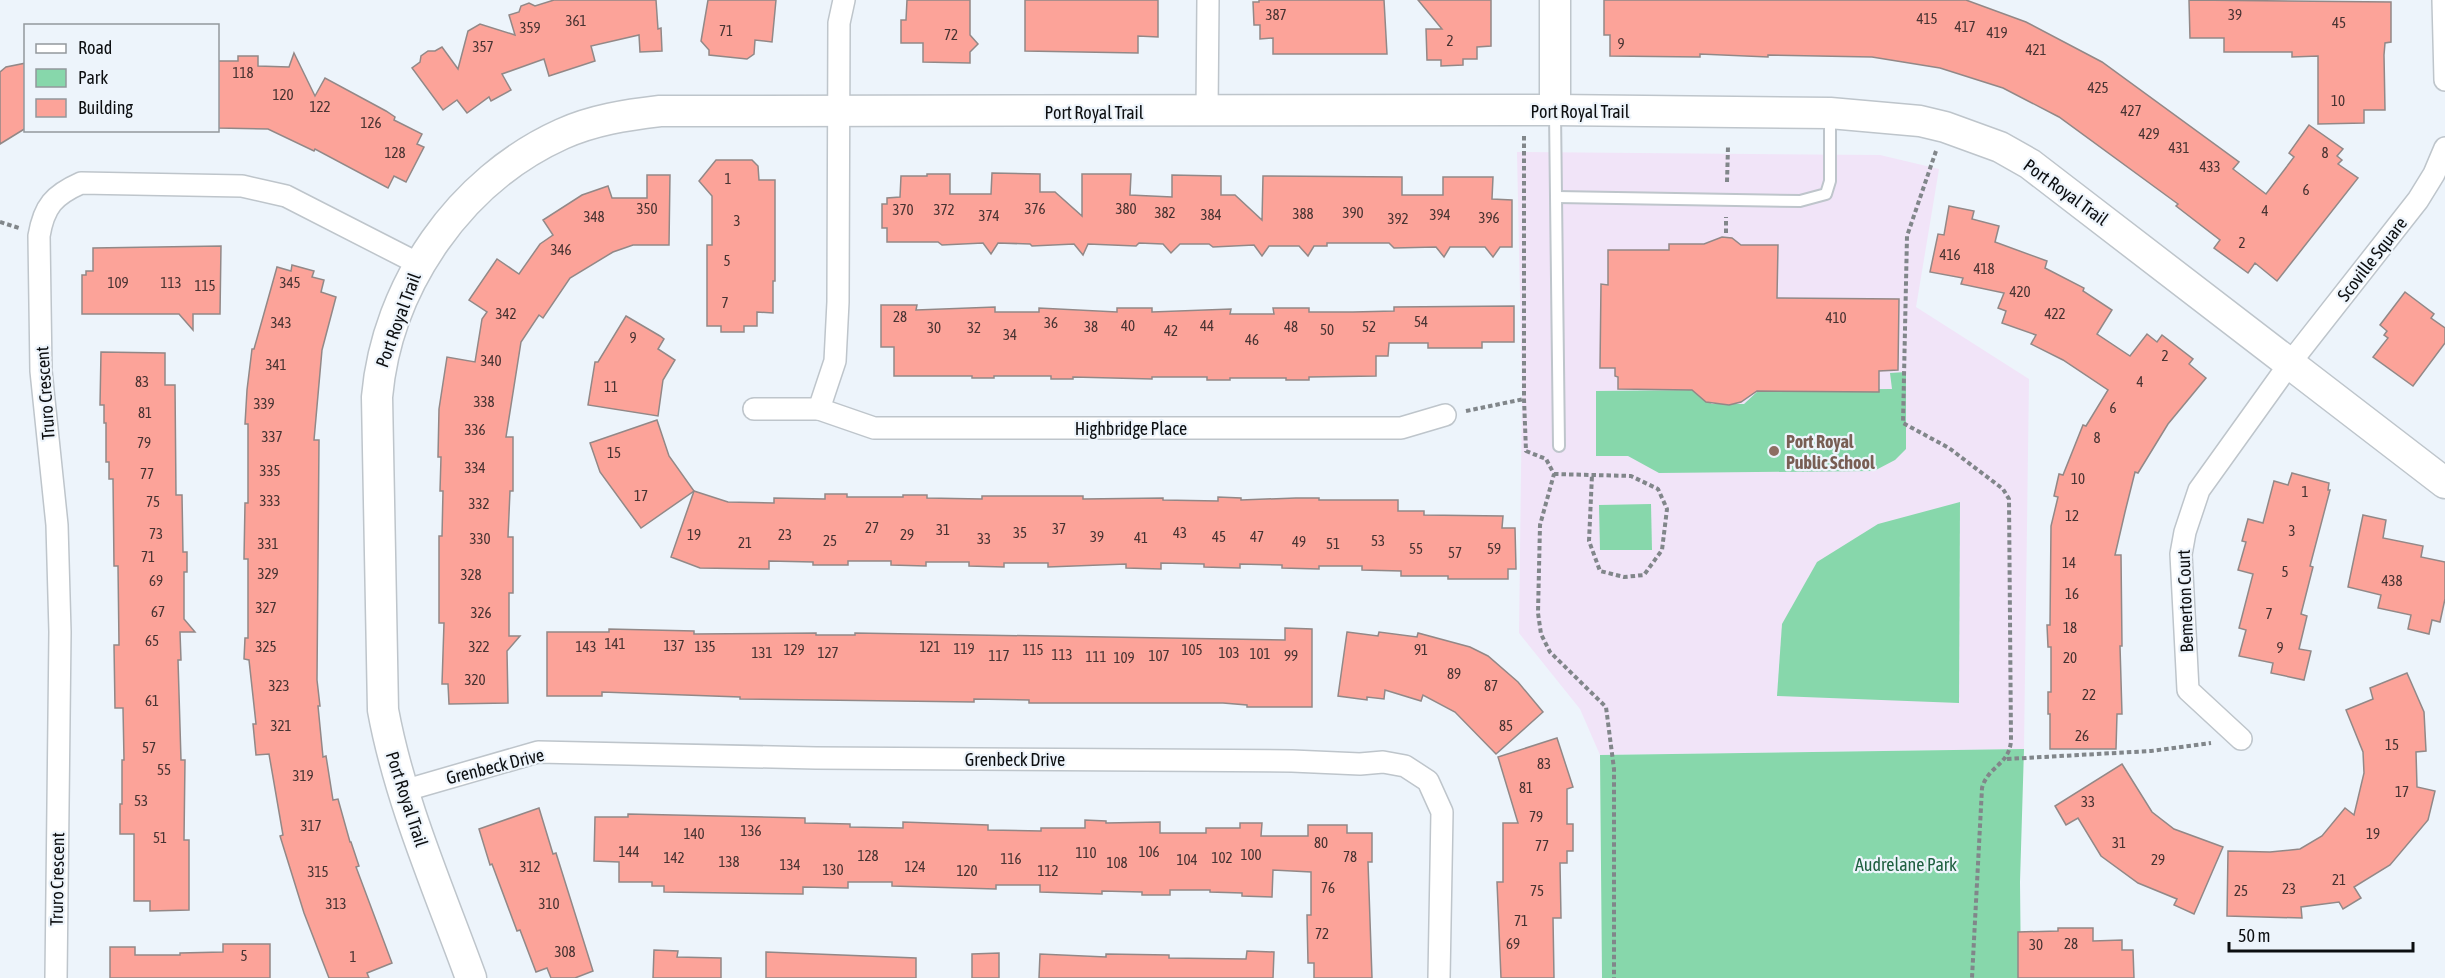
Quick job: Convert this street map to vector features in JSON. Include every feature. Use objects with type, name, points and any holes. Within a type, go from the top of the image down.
[{"type":"street","points":[[819,410],[835,361],[838,302],[839,23],[844,0]]},
{"type":"street","points":[[1207,112],[1208,0]]},
{"type":"street","points":[[1555,0],[1555,110]]},
{"type":"street","points":[[2443,0],[2445,81]]},
{"type":"street","name":"Port Royal Trail","points":[[471,978],[403,791],[390,750],[383,710],[377,397],[380,366],[401,304],[419,264],[438,236],[476,192],[521,156],[564,133],[627,115],[660,111],[1555,110],[1830,113],[1911,120],[1945,127],[2000,147],[2030,164],[2445,483]]},
{"type":"street","name":"Scoville Square","points":[[2290,363],[2418,200],[2434,174],[2445,148]]},
{"type":"street","name":"Truro Crescent","points":[[56,978],[60,632],[57,525],[41,370],[39,236],[41,221],[49,205],[64,190],[81,183],[242,186],[286,196],[419,264]]},
{"type":"street","name":"Bemerton Court","points":[[2241,739],[2188,690],[2181,554],[2185,532],[2199,490],[2290,363]]},
{"type":"street","name":"Highbridge Place","points":[[754,409],[819,410],[874,428],[1401,428],[1445,415]]},
{"type":"street","name":"Grenbeck Drive","points":[[403,791],[538,752],[828,758],[1292,761],[1360,764],[1383,762],[1405,766],[1428,781],[1442,812],[1439,978]]},
{"type":"lane","points":[[1555,110],[1559,446]]},
{"type":"lane","points":[[1557,198],[1800,201],[1826,195],[1830,181],[1830,113]]},
{"type":"path","points":[[1945,127],[1908,231],[1903,423],[1949,448],[2008,495],[2011,741],[2006,759],[1987,776],[1982,788],[1972,978]]},
{"type":"path","points":[[1524,133],[1526,147],[1524,399],[1526,451],[1546,459],[1554,474],[1540,525],[1538,613],[1541,634],[1550,652],[1606,707],[1614,770],[1614,978]]},
{"type":"path","points":[[1445,415],[1524,399]]},
{"type":"path","points":[[1554,474],[1631,476],[1658,489],[1667,509],[1662,550],[1644,575],[1624,577],[1600,571],[1589,541],[1592,475]]},
{"type":"path","points":[[2006,759],[2151,751],[2241,739]]},
{"type":"shaded area","name":"Port Royal Public School","points":[[1517,152],[1880,155],[1939,169],[1916,307],[2029,379],[2024,749],[1600,755],[1580,709],[1519,633],[1522,394]]},
{"type":"green space","points":[[1906,372],[1906,449],[1895,460],[1874,471],[1659,473],[1628,456],[1596,456],[1596,391],[1692,390],[1712,404],[1744,404],[1759,390],[1892,389],[1890,373]]},
{"type":"green space","points":[[1960,502],[1959,703],[1777,696],[1782,624],[1817,562],[1878,524]]},
{"type":"green space","points":[[1651,504],[1652,550],[1600,550],[1599,505]]},
{"type":"green space","name":"Audrelane Park","points":[[2024,749],[2020,882],[2021,978],[1602,978],[1600,755]]},
{"type":"building","points":[[554,0],[656,0],[662,51],[640,52],[639,35],[591,46],[595,61],[549,76],[544,59],[502,74],[511,90],[491,101],[489,97],[467,113],[457,100],[443,110],[412,68],[428,51],[435,51],[442,47],[458,69],[468,31],[480,24],[515,35],[509,15],[519,12],[521,6],[529,3],[535,6]]},
{"type":"building","points":[[708,0],[776,0],[772,42],[755,40],[754,54],[747,59],[709,55],[709,50],[701,41]]},
{"type":"building","points":[[907,0],[970,0],[970,35],[978,44],[970,52],[970,63],[923,62],[923,43],[901,43],[901,20],[906,20]]},
{"type":"building","points":[[1025,0],[1158,0],[1158,37],[1138,36],[1138,53],[1025,51]]},
{"type":"building","points":[[1259,0],[1384,0],[1387,54],[1273,54],[1273,38],[1260,39],[1260,25],[1254,25],[1253,2],[1259,2]]},
{"type":"building","points":[[1418,0],[1491,0],[1491,46],[1477,47],[1477,59],[1463,59],[1463,65],[1441,66],[1441,60],[1427,60],[1426,29],[1442,29]]},
{"type":"building","points":[[1604,0],[1966,0],[2026,22],[2102,62],[2239,162],[2233,169],[2266,194],[2294,157],[2289,153],[2309,125],[2343,149],[2337,156],[2342,160],[2338,164],[2358,178],[2277,281],[2255,263],[2248,273],[2214,248],[2220,240],[2176,206],[2178,204],[2059,117],[2003,88],[1940,68],[1872,57],[1768,55],[1768,57],[1700,54],[1700,57],[1610,56],[1610,35],[1604,35]]},
{"type":"building","points":[[2189,0],[2391,2],[2391,42],[2385,43],[2384,55],[2385,110],[2364,110],[2364,123],[2318,124],[2318,56],[2292,57],[2292,52],[2224,52],[2224,38],[2190,38]]},
{"type":"building","points":[[294,53],[315,96],[325,78],[386,111],[395,117],[394,120],[422,134],[417,144],[424,147],[406,182],[394,176],[388,188],[315,149],[314,151],[268,129],[219,128],[219,61],[238,61],[238,56],[258,56],[258,66],[289,67]]},
{"type":"building","points":[[24,63],[24,129],[0,144],[0,72],[6,67]]},
{"type":"building","points":[[716,160],[752,160],[758,166],[759,180],[775,180],[773,313],[757,312],[757,326],[744,326],[744,332],[721,332],[721,326],[707,326],[707,245],[712,245],[712,196],[699,181]]},
{"type":"building","points":[[992,173],[1040,174],[1040,192],[1055,192],[1082,216],[1082,174],[1131,174],[1130,195],[1172,197],[1172,175],[1221,176],[1221,195],[1235,195],[1262,220],[1263,176],[1402,177],[1402,195],[1443,195],[1443,177],[1493,177],[1492,199],[1512,200],[1512,247],[1500,247],[1493,257],[1485,247],[1450,247],[1444,257],[1436,247],[1394,248],[1389,243],[1327,243],[1327,246],[1314,246],[1308,256],[1299,246],[1269,246],[1262,256],[1254,245],[1213,247],[1209,244],[1180,244],[1171,253],[1163,244],[1139,243],[1136,246],[1088,244],[1083,255],[1074,244],[1032,246],[1030,244],[998,243],[991,254],[983,243],[942,245],[938,242],[887,242],[887,228],[882,228],[882,204],[887,204],[887,198],[900,197],[901,176],[950,174],[950,194],[991,194]]},
{"type":"building","points":[[647,175],[670,175],[669,245],[633,245],[613,252],[570,278],[543,318],[539,315],[521,342],[506,437],[513,437],[513,491],[510,491],[508,537],[513,537],[513,593],[509,593],[509,636],[520,636],[507,651],[508,703],[449,704],[448,684],[442,684],[444,623],[439,623],[439,536],[442,536],[443,491],[440,491],[441,457],[438,457],[439,409],[447,357],[475,362],[482,319],[487,312],[469,300],[497,259],[519,274],[540,244],[553,235],[543,220],[582,195],[608,186],[612,198],[647,198]]},
{"type":"building","points":[[1949,206],[1974,211],[1972,219],[1999,226],[1995,242],[2047,261],[2045,268],[2084,288],[2083,291],[2112,310],[2097,334],[2130,356],[2147,334],[2157,342],[2162,335],[2193,359],[2189,364],[2206,378],[2168,424],[2138,473],[2135,472],[2125,512],[2115,555],[2121,555],[2122,646],[2120,646],[2122,714],[2117,714],[2116,749],[2050,749],[2050,714],[2048,714],[2048,692],[2051,692],[2051,647],[2048,647],[2047,625],[2050,625],[2051,526],[2058,497],[2054,496],[2059,474],[2063,475],[2083,425],[2086,426],[2108,390],[2063,360],[2031,344],[2036,335],[2002,323],[2006,311],[1998,308],[2004,293],[1961,284],[1963,278],[1930,272],[1938,234],[1944,235]]},
{"type":"building","points":[[1722,237],[1732,238],[1741,245],[1778,245],[1777,298],[1899,299],[1898,370],[1879,371],[1879,392],[1757,391],[1741,402],[1729,405],[1706,402],[1692,390],[1618,389],[1615,368],[1600,368],[1601,284],[1608,285],[1608,250],[1669,250],[1669,244],[1704,244]]},
{"type":"building","points":[[221,246],[220,314],[193,314],[193,330],[179,314],[82,314],[82,275],[86,275],[86,271],[93,271],[93,248]]},
{"type":"building","points":[[292,265],[314,271],[312,277],[324,280],[321,292],[336,297],[322,350],[314,440],[319,440],[317,680],[320,706],[318,706],[323,757],[326,756],[333,800],[338,799],[359,866],[356,867],[392,963],[367,973],[369,978],[329,978],[304,913],[280,836],[283,835],[269,754],[256,755],[253,724],[256,724],[249,660],[244,659],[245,638],[248,638],[248,559],[244,559],[245,503],[248,503],[248,424],[245,424],[247,390],[252,349],[254,349],[277,267],[291,271]]},
{"type":"building","points":[[2405,292],[2434,314],[2431,318],[2445,328],[2445,343],[2413,386],[2373,357],[2388,338],[2384,335],[2387,331],[2380,325]]},
{"type":"building","points":[[881,305],[917,305],[916,310],[995,307],[995,312],[1039,312],[1039,308],[1117,312],[1117,308],[1152,308],[1152,312],[1231,309],[1230,314],[1274,314],[1273,308],[1309,308],[1309,312],[1353,312],[1394,311],[1394,307],[1514,306],[1514,342],[1482,342],[1482,348],[1428,348],[1428,343],[1389,343],[1388,356],[1376,356],[1376,376],[1309,377],[1309,380],[1230,378],[1230,380],[1207,380],[1207,377],[1051,379],[1051,376],[972,378],[972,376],[894,376],[894,347],[881,347]]},
{"type":"building","points":[[626,316],[664,339],[658,349],[675,360],[663,380],[658,416],[588,405],[595,362],[598,362]]},
{"type":"building","points":[[101,352],[165,353],[165,385],[175,385],[176,495],[182,495],[183,552],[187,552],[187,572],[184,572],[184,619],[195,632],[180,632],[181,660],[178,660],[181,760],[185,760],[184,840],[189,840],[189,910],[150,911],[150,901],[134,901],[134,834],[120,834],[122,760],[124,760],[123,708],[115,708],[114,645],[119,645],[118,566],[114,566],[113,479],[109,479],[109,462],[106,462],[106,423],[104,423],[104,405],[100,405]]},
{"type":"building","points":[[657,420],[669,456],[694,491],[641,528],[600,472],[590,443]]},
{"type":"building","points":[[2292,473],[2329,483],[2328,490],[2330,490],[2310,566],[2313,567],[2301,614],[2307,616],[2299,649],[2311,651],[2304,680],[2271,673],[2273,663],[2239,656],[2246,630],[2239,628],[2253,574],[2238,570],[2246,542],[2242,541],[2248,519],[2263,523],[2274,481],[2288,485]]},
{"type":"building","points":[[694,491],[728,502],[774,503],[774,498],[825,499],[825,494],[847,494],[847,497],[927,495],[927,498],[982,499],[982,496],[1083,496],[1083,499],[1163,498],[1163,500],[1218,501],[1218,497],[1241,498],[1241,500],[1319,498],[1319,500],[1398,500],[1398,511],[1424,511],[1424,515],[1503,516],[1502,528],[1515,528],[1516,569],[1508,569],[1508,579],[1448,579],[1448,576],[1401,576],[1401,571],[1362,570],[1362,566],[1319,566],[1319,569],[1240,564],[1240,568],[1161,563],[1161,569],[1126,568],[1126,564],[1048,567],[1048,563],[1004,563],[1004,567],[969,566],[969,562],[926,562],[926,566],[891,565],[891,561],[848,561],[848,565],[813,565],[813,562],[769,561],[769,569],[700,568],[671,557]]},
{"type":"building","points":[[2363,515],[2386,520],[2383,538],[2423,546],[2421,557],[2445,562],[2445,599],[2440,622],[2432,620],[2429,634],[2408,629],[2411,615],[2378,608],[2381,595],[2348,587]]},
{"type":"building","points":[[1285,628],[1312,629],[1312,707],[1247,707],[1247,705],[1223,703],[1029,703],[1029,700],[974,699],[974,702],[740,699],[740,697],[602,692],[602,696],[547,696],[547,632],[609,632],[609,629],[694,631],[694,634],[855,635],[855,633],[1285,640]]},
{"type":"building","points":[[1347,632],[1378,636],[1379,632],[1417,637],[1418,633],[1470,647],[1488,656],[1518,682],[1543,712],[1496,754],[1455,712],[1423,695],[1421,701],[1385,690],[1384,699],[1367,697],[1367,700],[1338,696]]},
{"type":"building","points":[[2407,673],[2424,712],[2426,751],[2416,752],[2417,787],[2435,791],[2428,820],[2390,865],[2354,887],[2361,898],[2343,909],[2339,902],[2301,907],[2302,918],[2227,916],[2228,851],[2270,852],[2300,849],[2322,836],[2345,808],[2354,815],[2364,773],[2363,752],[2346,710],[2373,699],[2370,688]]},
{"type":"building","points":[[1557,738],[1573,787],[1567,789],[1567,824],[1573,824],[1573,851],[1567,851],[1567,863],[1560,863],[1561,918],[1553,918],[1554,978],[1501,978],[1497,882],[1503,882],[1503,823],[1518,823],[1498,757]]},
{"type":"building","points":[[2122,764],[2152,812],[2174,829],[2223,847],[2194,914],[2174,905],[2177,899],[2138,883],[2101,856],[2078,818],[2066,825],[2055,806]]},
{"type":"building","points":[[539,808],[553,854],[556,853],[593,971],[575,978],[551,978],[547,968],[536,972],[520,930],[517,931],[492,864],[490,865],[479,829]]},
{"type":"building","points":[[628,814],[805,818],[805,823],[850,824],[850,827],[903,828],[903,822],[988,825],[988,830],[1041,831],[1041,828],[1085,828],[1085,820],[1106,821],[1106,823],[1160,822],[1160,833],[1206,833],[1206,828],[1240,828],[1240,823],[1262,823],[1261,836],[1308,836],[1308,825],[1347,825],[1347,833],[1372,833],[1372,862],[1368,862],[1372,978],[1314,978],[1314,963],[1308,963],[1307,915],[1311,915],[1311,872],[1273,870],[1272,897],[1242,896],[1242,893],[1210,892],[1210,890],[1170,890],[1170,895],[1102,891],[1102,894],[1040,892],[1040,885],[996,885],[996,889],[892,886],[892,882],[848,882],[848,888],[803,887],[803,894],[664,892],[664,886],[652,886],[652,882],[619,882],[619,862],[594,861],[595,817],[628,817]]},
{"type":"building","points":[[2058,928],[2093,928],[2093,941],[2122,940],[2122,950],[2133,950],[2134,978],[2018,978],[2018,932],[2058,931]]},
{"type":"building","points":[[223,944],[270,944],[270,978],[110,978],[110,947],[135,947],[135,955],[180,955],[180,953],[223,952]]},
{"type":"building","points":[[654,950],[678,951],[677,957],[721,958],[721,978],[653,978]]},
{"type":"building","points":[[1247,951],[1274,952],[1273,978],[1039,978],[1040,954],[1106,957],[1106,954],[1169,955],[1169,958],[1246,959]]},
{"type":"building","points":[[766,952],[916,958],[916,978],[766,978]]},
{"type":"building","points":[[999,953],[999,978],[972,978],[972,954]]},
{"type":"place","name":"Port Royal Public School","points":[[1774,451]]}]
